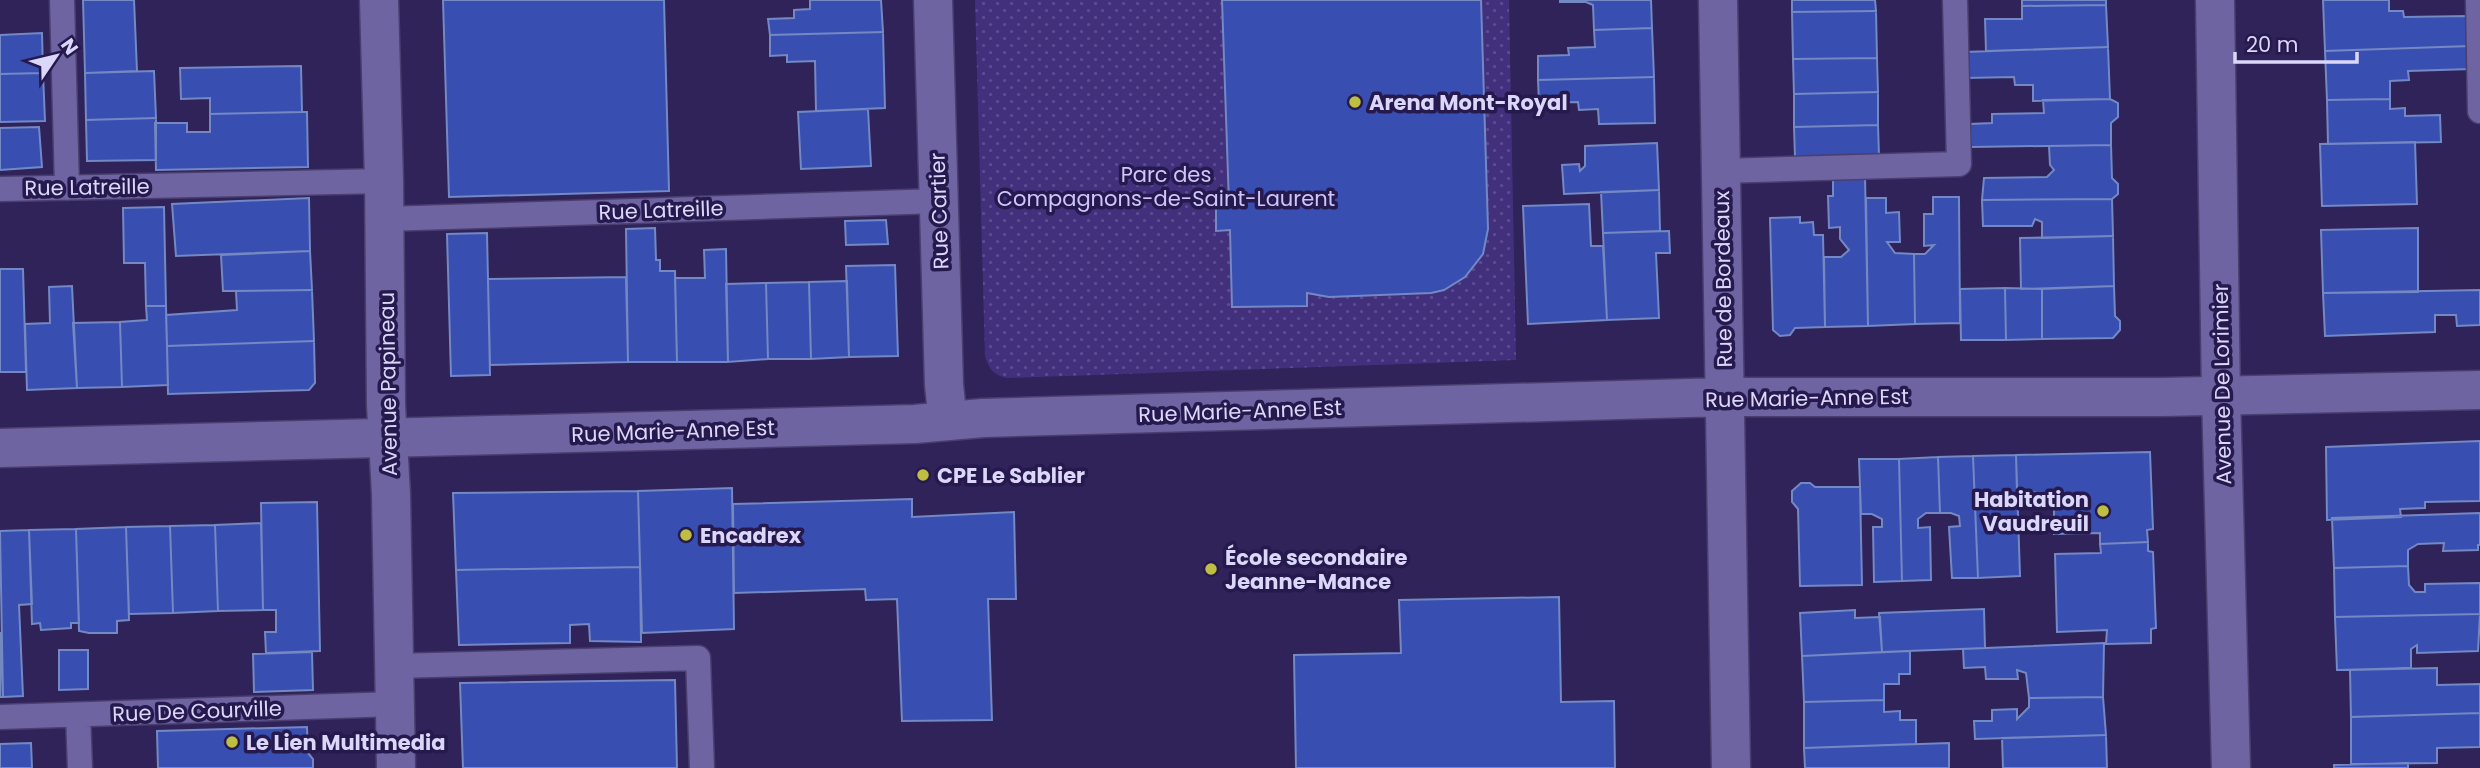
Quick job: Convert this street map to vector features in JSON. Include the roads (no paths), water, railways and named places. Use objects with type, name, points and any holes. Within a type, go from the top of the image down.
[{"type":"street","name":"Avenue Papineau","points":[[379,0],[396,768]]},
{"type":"street","name":"Rue Cartier","points":[[933,0],[944,385],[948,421]]},
{"type":"street","name":"Rue de Bordeaux","points":[[1718,0],[1731,768]]},
{"type":"street","name":"Avenue De Lorimier","points":[[2215,0],[2221,396],[2231,768]]},
{"type":"street","name":"Rue Marie-Anne Est","points":[[0,448],[1724,397],[2221,396],[2480,390]]},
{"type":"lane","points":[[62,0],[67,188]]},
{"type":"lane","points":[[1721,171],[1959,164],[1955,0]]},
{"type":"lane","points":[[2478,0],[2480,110]]},
{"type":"lane","name":"Rue Latreille","points":[[0,189],[384,181]]},
{"type":"lane","name":"Rue Latreille","points":[[385,219],[938,201]]},
{"type":"lane","points":[[395,666],[698,658],[702,768]]},
{"type":"lane","name":"Rue De Courville","points":[[0,718],[395,704]]},
{"type":"lane","points":[[78,715],[80,768]]},
{"type":"place","name":"Arena Mont-Royal","points":[[1355,102]]},
{"type":"place","name":"CPE Le Sablier","points":[[923,475]]},
{"type":"place","name":"Habitation Vaudreuil","points":[[2103,511]]},
{"type":"place","name":"Encadrex","points":[[686,535]]},
{"type":"place","name":"École secondaire Jeanne-Mance","points":[[1211,569]]},
{"type":"place","name":"Le Lien Multimedia","points":[[232,742]]},
{"type":"park label","name":"Parc des Compagnons-de-Saint-Laurent","points":[[1166,186]]}]
